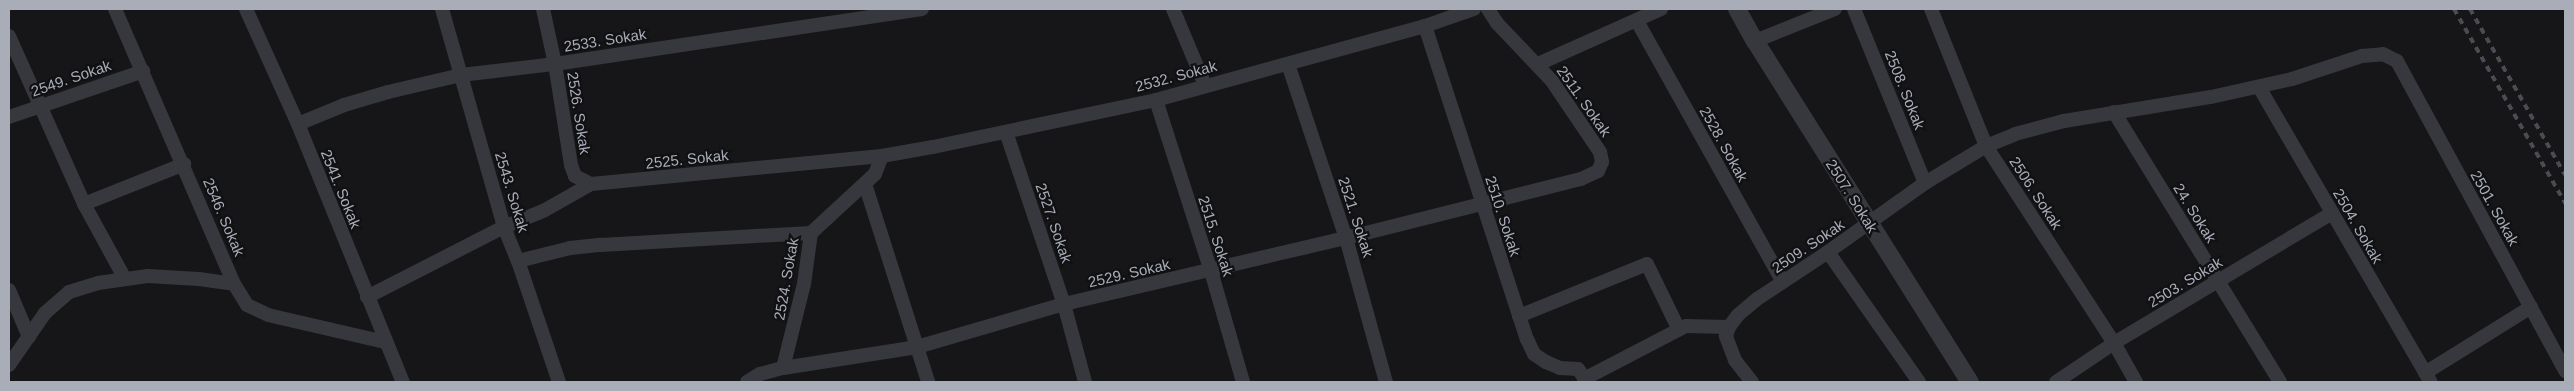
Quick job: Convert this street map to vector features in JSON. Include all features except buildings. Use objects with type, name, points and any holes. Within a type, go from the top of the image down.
[{"type":"street","name":"2546. Sokak","points":[[115,9],[184,164],[234,284],[246,305],[268,315],[386,342]]},
{"type":"street","name":"2541. Sokak","points":[[246,9],[298,124],[403,382]]},
{"type":"street","name":"2543. Sokak","points":[[442,9],[504,227],[518,261],[559,382]]},
{"type":"street","name":"2526. Sokak","points":[[543,9],[555,64],[572,166],[575,176],[591,184]]},
{"type":"street","name":"2533. Sokak","points":[[298,124],[379,94],[461,75],[555,64],[868,13],[922,9]]},
{"type":"street","points":[[1173,9],[1205,85]]},
{"type":"street","name":"2532. Sokak","points":[[882,156],[1156,100],[1425,26],[1474,9]]},
{"type":"street","name":"2511. Sokak","points":[[1482,202],[1581,179],[1598,171],[1602,162],[1600,152],[1552,82],[1538,64],[1507,34],[1488,9]]},
{"type":"street","points":[[1538,64],[1661,9]]},
{"type":"street","name":"2507. Sokak","points":[[1737,9],[1755,41],[1970,382]]},
{"type":"street","points":[[1755,41],[1835,9]]},
{"type":"street","name":"2508. Sokak","points":[[1854,9],[1925,184]]},
{"type":"street","name":"2506. Sokak","points":[[1936,10],[1986,146],[2114,343],[2136,382]]},
{"type":"street","name":"2528. Sokak","points":[[1637,21],[1783,282]]},
{"type":"street","name":"2510. Sokak","points":[[1425,26],[1519,316],[1534,354],[1560,368],[1578,368],[1585,381]]},
{"type":"street","points":[[9,36],[84,204],[125,279]]},
{"type":"street","name":"2501. Sokak","points":[[2259,87],[2292,79],[2362,56],[2383,54],[2396,61],[2565,371]]},
{"type":"street","name":"2521. Sokak","points":[[1288,64],[1346,238],[1386,382]]},
{"type":"street","name":"2549. Sokak","points":[[9,117],[143,71]]},
{"type":"street","points":[[1986,146],[2021,132],[2064,121],[2211,97],[2259,87]]},
{"type":"street","name":"2504. Sokak","points":[[2259,87],[2428,378]]},
{"type":"street","name":"2515. Sokak","points":[[1156,100],[1211,271],[1243,382]]},
{"type":"street","name":"24. Sokak","points":[[2114,112],[2280,382]]},
{"type":"street","name":"2527. Sokak","points":[[1006,132],[1064,304],[1085,382]]},
{"type":"street","name":"2509. Sokak","points":[[1729,326],[1738,315],[1783,282],[1870,224],[1925,184],[1986,146]]},
{"type":"street","name":"2525. Sokak","points":[[367,297],[504,227],[545,210],[591,184],[882,156]]},
{"type":"street","name":"2524. Sokak","points":[[783,368],[804,284],[811,233],[875,174],[882,156]]},
{"type":"street","points":[[84,204],[184,164]]},
{"type":"street","points":[[865,184],[928,382]]},
{"type":"street","name":"2529. Sokak","points":[[783,368],[917,346],[1064,304],[1211,271],[1482,202]]},
{"type":"street","name":"2503. Sokak","points":[[2056,382],[2114,343],[2332,213]]},
{"type":"street","points":[[518,261],[570,248],[601,245],[811,233]]},
{"type":"street","points":[[1828,252],[1918,382]]},
{"type":"street","points":[[1519,316],[1646,264],[1678,330]]},
{"type":"street","points":[[9,365],[46,313],[68,292],[98,283],[148,276],[199,279],[234,284]]},
{"type":"street","points":[[9,290],[29,337]]},
{"type":"street","points":[[2428,378],[2531,307]]},
{"type":"street","points":[[1585,381],[1686,326],[1729,326],[1726,336],[1729,347],[1735,360],[1752,382]]},
{"type":"street","points":[[747,382],[760,374],[783,368]]},
{"type":"railway","points":[[2454,9],[2565,203]]},
{"type":"railway","points":[[2470,9],[2565,175]]}]
